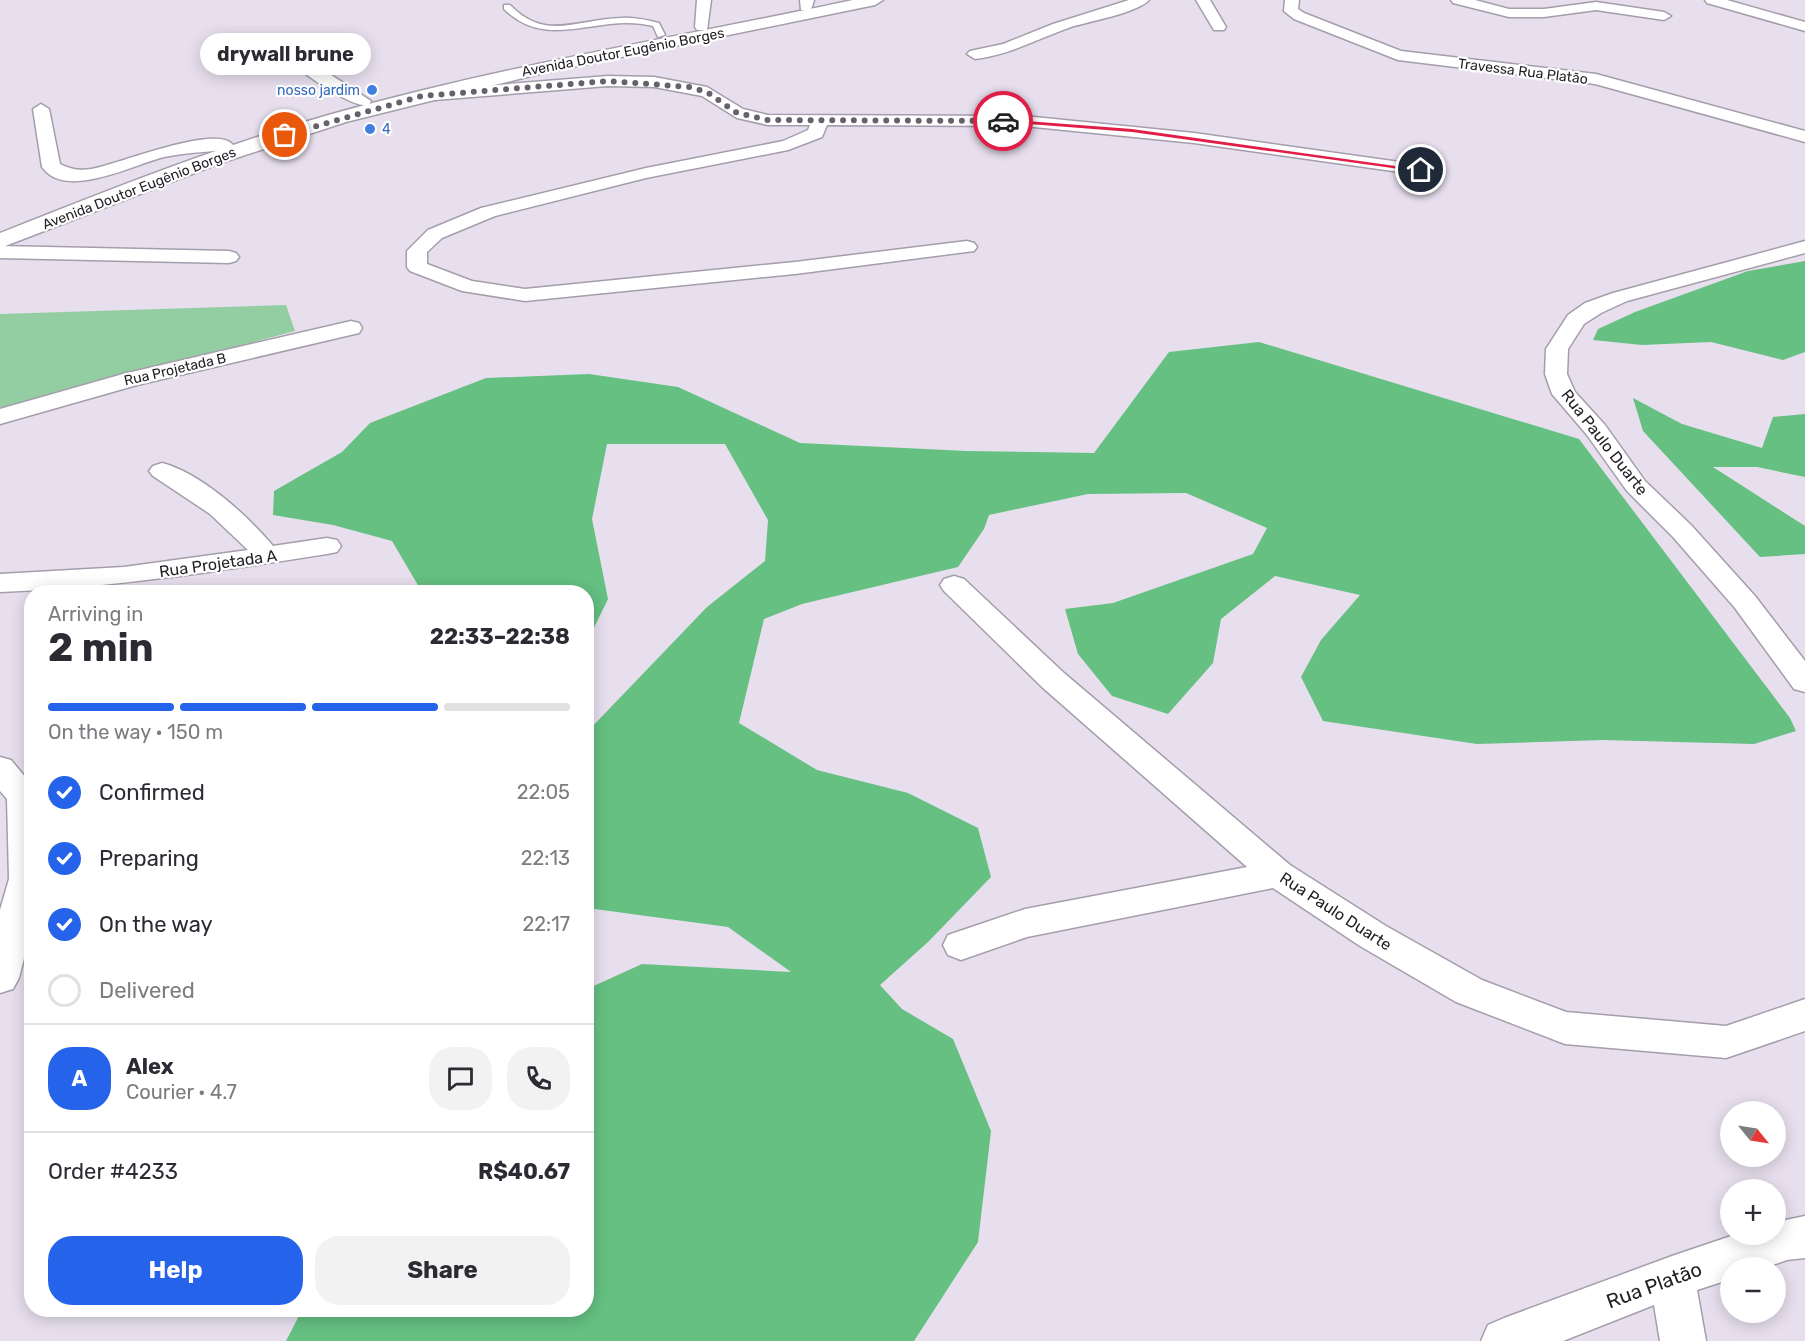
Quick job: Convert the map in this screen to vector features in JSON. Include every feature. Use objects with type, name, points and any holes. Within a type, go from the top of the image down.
[{"type":"highway","name":"Avenida Doutor Eugênio Borges","points":[[0,228],[224,145],[363,101],[504,67],[702,27],[806,3],[837,0]]},
{"type":"highway","name":"Avenida Doutor Eugênio Borges","points":[[0,241],[195,165],[338,118],[517,73],[875,0]]},
{"type":"street","points":[[702,27],[704,0]]},
{"type":"street","points":[[975,54],[993,53],[1017,46],[1043,33],[1142,0]]},
{"type":"street","points":[[1203,0],[1219,27]]},
{"type":"street","name":"Travessa Rua Platão","points":[[1292,0],[1291,11],[1299,16],[1398,55],[1596,80],[1755,121],[1805,137]]},
{"type":"street","points":[[1458,0],[1509,13],[1544,13],[1596,6],[1664,16]]},
{"type":"street","points":[[1712,0],[1805,27]]},
{"type":"street","points":[[273,42],[312,72],[363,101]]},
{"type":"street","points":[[422,96],[608,81],[654,82],[707,92],[722,104],[749,117],[820,120],[1024,121],[1111,128],[1421,170]]},
{"type":"street","points":[[41,109],[51,167],[63,173],[86,175],[159,153],[224,145]]},
{"type":"street","points":[[820,120],[816,133],[788,146],[646,173],[468,219],[435,234],[417,251],[417,267],[442,281],[484,292],[525,294],[795,268],[967,247]]},
{"type":"street","name":"Rua Paulo Duarte","points":[[1805,247],[1620,297],[1593,308],[1576,320],[1557,349],[1556,374],[1564,394],[1596,430],[1636,486],[1682,531],[1745,602],[1805,682]]},
{"type":"street","points":[[0,252],[230,257]]},
{"type":"street","name":"Rua Projetada B","points":[[0,417],[131,379],[351,328]]},
{"type":"street","points":[[162,471],[213,503],[245,528],[267,556]]},
{"type":"street","name":"Rua Projetada A","points":[[0,583],[65,582],[129,576],[327,546]]},
{"type":"street","name":"Rua Paulo Duarte","points":[[954,585],[1053,680],[1278,874],[1373,936],[1469,991],[1565,1028],[1726,1042],[1805,1015]]},
{"type":"street","points":[[0,768],[24,792]]},
{"type":"street","points":[[961,945],[1025,923],[1278,874]]},
{"type":"street","points":[[0,978],[24,887]]},
{"type":"street","name":"Rua Platão","points":[[1504,1341],[1672,1277],[1787,1239],[1805,1237]]},
{"type":"street","points":[[1672,1277],[1683,1341]]},
{"type":"lane","points":[[507,7],[527,24],[537,27],[553,29],[612,19],[628,19],[656,26],[661,35]]},
{"type":"green space","points":[[1805,261],[1805,352],[1783,360],[1711,342],[1642,345],[1593,340],[1598,329],[1635,312],[1748,271]]},
{"type":"green space","points":[[286,305],[295,331],[0,410],[0,314]]},
{"type":"green space","points":[[1259,342],[1579,439],[1790,718],[1796,731],[1754,744],[1603,740],[1477,744],[1323,721],[1301,677],[1321,640],[1360,595],[1275,576],[1221,619],[1213,663],[1168,714],[1112,696],[1078,654],[1065,609],[1113,603],[1253,554],[1267,528],[1186,493],[1088,494],[989,515],[984,529],[958,567],[802,604],[764,619],[739,723],[817,770],[908,793],[978,828],[991,877],[928,942],[880,985],[902,1009],[953,1039],[991,1131],[978,1242],[914,1341],[286,1341],[298,1317],[594,1317],[594,986],[642,964],[791,972],[728,927],[594,909],[594,725],[707,607],[765,561],[768,520],[725,444],[607,444],[592,519],[608,599],[594,628],[594,585],[418,585],[392,541],[333,525],[273,515],[274,491],[342,452],[370,423],[486,378],[589,374],[678,387],[800,443],[967,451],[1094,453],[1169,352]]},
{"type":"green space","points":[[1633,398],[1682,424],[1762,448],[1773,417],[1805,414],[1805,477],[1757,467],[1713,467],[1805,526],[1805,554],[1760,557],[1643,431]]},
{"type":"way so far","points":[[285,135],[338,118],[422,96],[500,92],[608,81],[654,82],[689,87],[707,92],[737,113],[768,120],[1003,121]]},
{"type":"place","name":"nosso jardim","points":[[372,90]]},
{"type":"place","name":"4","points":[[370,129]]},
{"type":"place","name":"drywall brune","points":[[285,135]]},
{"type":"route","points":[[1003,121],[1132,130],[1421,170]]}]
